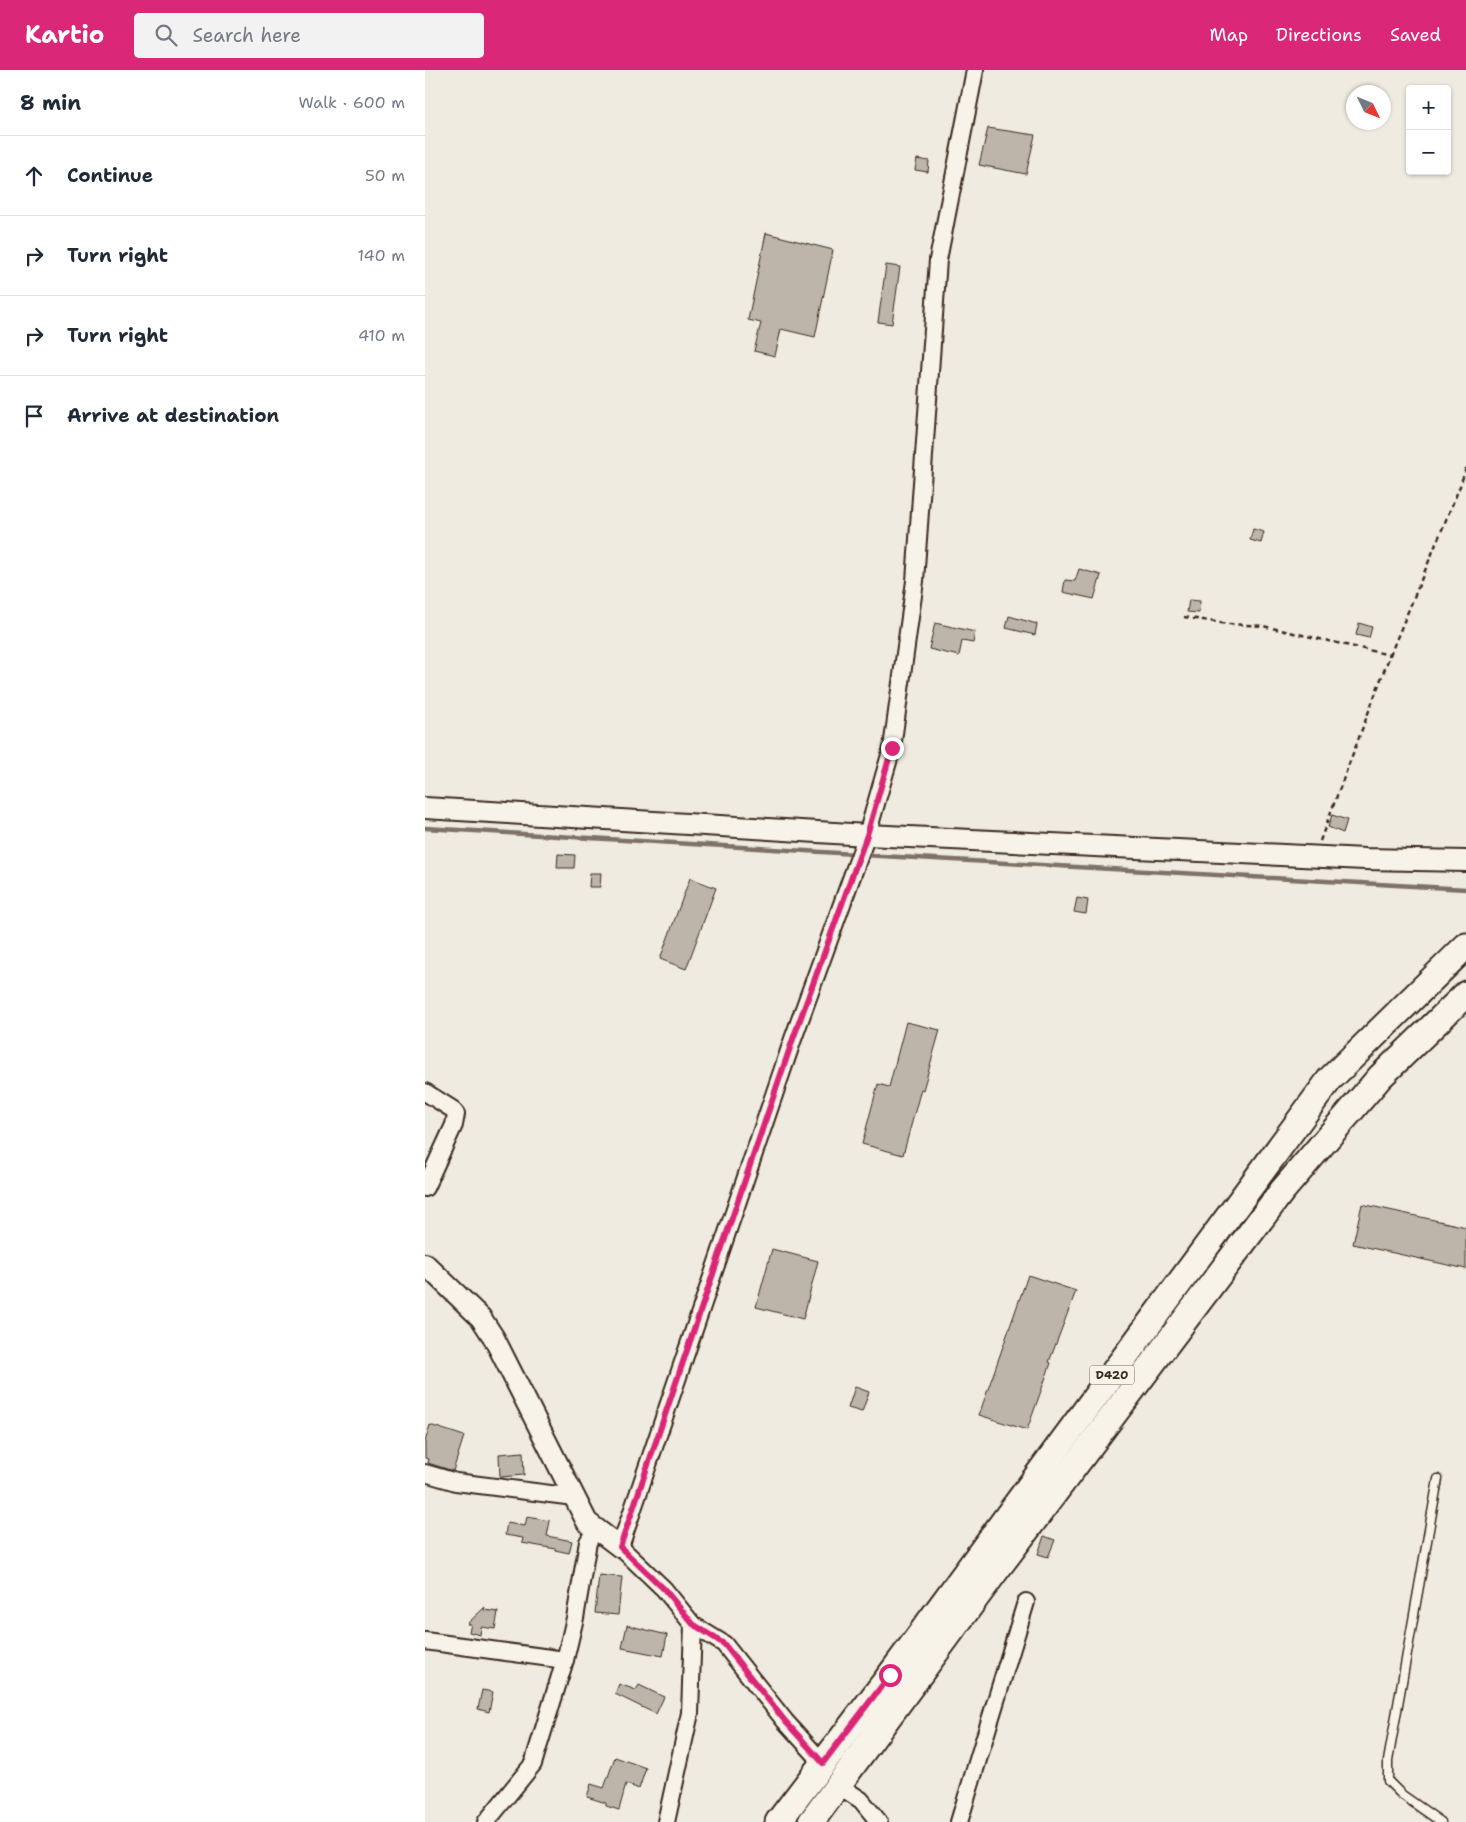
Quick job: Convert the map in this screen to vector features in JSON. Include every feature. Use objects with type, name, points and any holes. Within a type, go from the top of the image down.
[{"type":"main road","name":"D420","points":[[778,1822],[896,1667],[1330,1079],[1466,946]]},
{"type":"main road","name":"D420","points":[[811,1822],[992,1576],[1282,1191],[1380,1077],[1466,994]]},
{"type":"street","points":[[620,1547],[793,1039],[867,835],[892,748],[915,581],[938,260],[975,70]]},
{"type":"street","points":[[425,808],[867,835],[1314,856],[1466,861]]},
{"type":"street","points":[[425,1092],[453,1109],[456,1114],[454,1125],[425,1188]]},
{"type":"street","points":[[425,1264],[481,1318],[494,1338],[587,1522],[620,1547],[664,1589],[693,1624],[724,1644],[785,1721],[823,1763]]},
{"type":"street","points":[[425,1473],[456,1482],[574,1496]]},
{"type":"street","points":[[486,1822],[533,1764],[565,1660],[575,1618],[588,1542],[596,1529]]},
{"type":"street","points":[[959,1822],[1026,1602]]},
{"type":"street","points":[[666,1822],[690,1713],[693,1624]]},
{"type":"street","points":[[425,1641],[565,1660]]},
{"type":"street","points":[[838,1785],[861,1800],[879,1822]]},
{"type":"lane","points":[[1438,1480],[1388,1761],[1388,1781],[1401,1794],[1441,1822]]},
{"type":"path","points":[[1314,856],[1390,655],[1466,468]]},
{"type":"path","points":[[1184,617],[1228,624],[1263,626],[1390,655]]},
{"type":"building","points":[[988,128],[1035,135],[1026,174],[979,165]]},
{"type":"building","points":[[917,159],[929,161],[928,172],[915,170]]},
{"type":"building","points":[[766,233],[833,250],[815,337],[781,329],[775,356],[754,351],[761,323],[748,320]]},
{"type":"building","points":[[886,265],[900,267],[892,324],[878,322]]},
{"type":"building","points":[[1253,529],[1264,532],[1261,543],[1250,540]]},
{"type":"building","points":[[1079,569],[1101,575],[1094,599],[1063,592],[1065,580],[1075,581]]},
{"type":"building","points":[[1189,600],[1200,601],[1199,613],[1187,612]]},
{"type":"building","points":[[1009,616],[1037,624],[1035,635],[1006,628]]},
{"type":"building","points":[[935,623],[975,632],[973,643],[962,641],[959,656],[929,649]]},
{"type":"building","points":[[1359,623],[1372,627],[1369,638],[1356,635]]},
{"type":"building","points":[[1332,815],[1347,820],[1343,833],[1328,827]]},
{"type":"building","points":[[558,854],[575,855],[574,868],[557,868]]},
{"type":"building","points":[[590,873],[601,873],[600,887],[589,887]]},
{"type":"building","points":[[690,878],[716,888],[686,969],[660,959]]},
{"type":"building","points":[[1077,898],[1088,900],[1086,914],[1074,912]]},
{"type":"building","points":[[906,1022],[940,1030],[903,1155],[862,1144],[878,1084],[889,1087]]},
{"type":"building","points":[[1362,1204],[1466,1227],[1466,1269],[1353,1244]]},
{"type":"building","points":[[772,1249],[818,1261],[803,1319],[756,1307]]},
{"type":"building","points":[[1028,1275],[1076,1291],[1049,1362],[1051,1363],[1027,1430],[979,1415]]},
{"type":"building","points":[[855,1387],[869,1392],[862,1412],[848,1408]]},
{"type":"building","points":[[430,1425],[464,1436],[453,1471],[428,1463],[429,1459],[425,1458],[425,1442]]},
{"type":"building","points":[[523,1452],[524,1475],[500,1477],[499,1454]]},
{"type":"building","points":[[527,1517],[550,1521],[547,1536],[572,1541],[569,1553],[522,1543],[523,1538],[505,1535],[507,1523],[525,1526]]},
{"type":"building","points":[[1044,1536],[1055,1540],[1048,1557],[1038,1554]]},
{"type":"building","points":[[599,1575],[622,1577],[618,1615],[595,1613]]},
{"type":"building","points":[[485,1607],[484,1610],[498,1612],[495,1629],[481,1627],[480,1635],[469,1632],[471,1624],[467,1624]]},
{"type":"building","points":[[627,1625],[667,1635],[663,1656],[622,1648]]},
{"type":"building","points":[[619,1684],[636,1690],[639,1685],[664,1697],[656,1714],[615,1694]]},
{"type":"building","points":[[482,1690],[493,1692],[489,1712],[478,1709]]},
{"type":"building","points":[[615,1757],[646,1768],[639,1789],[626,1784],[619,1810],[606,1806],[606,1803],[587,1797],[591,1784],[604,1788]]},
{"type":"waterway","points":[[425,828],[855,854]]},
{"type":"waterway","points":[[863,855],[1466,889]]},
{"type":"route","points":[[890,1675],[823,1763],[785,1721],[724,1644],[693,1624],[664,1589],[620,1547],[793,1039],[867,835],[892,748]]}]
